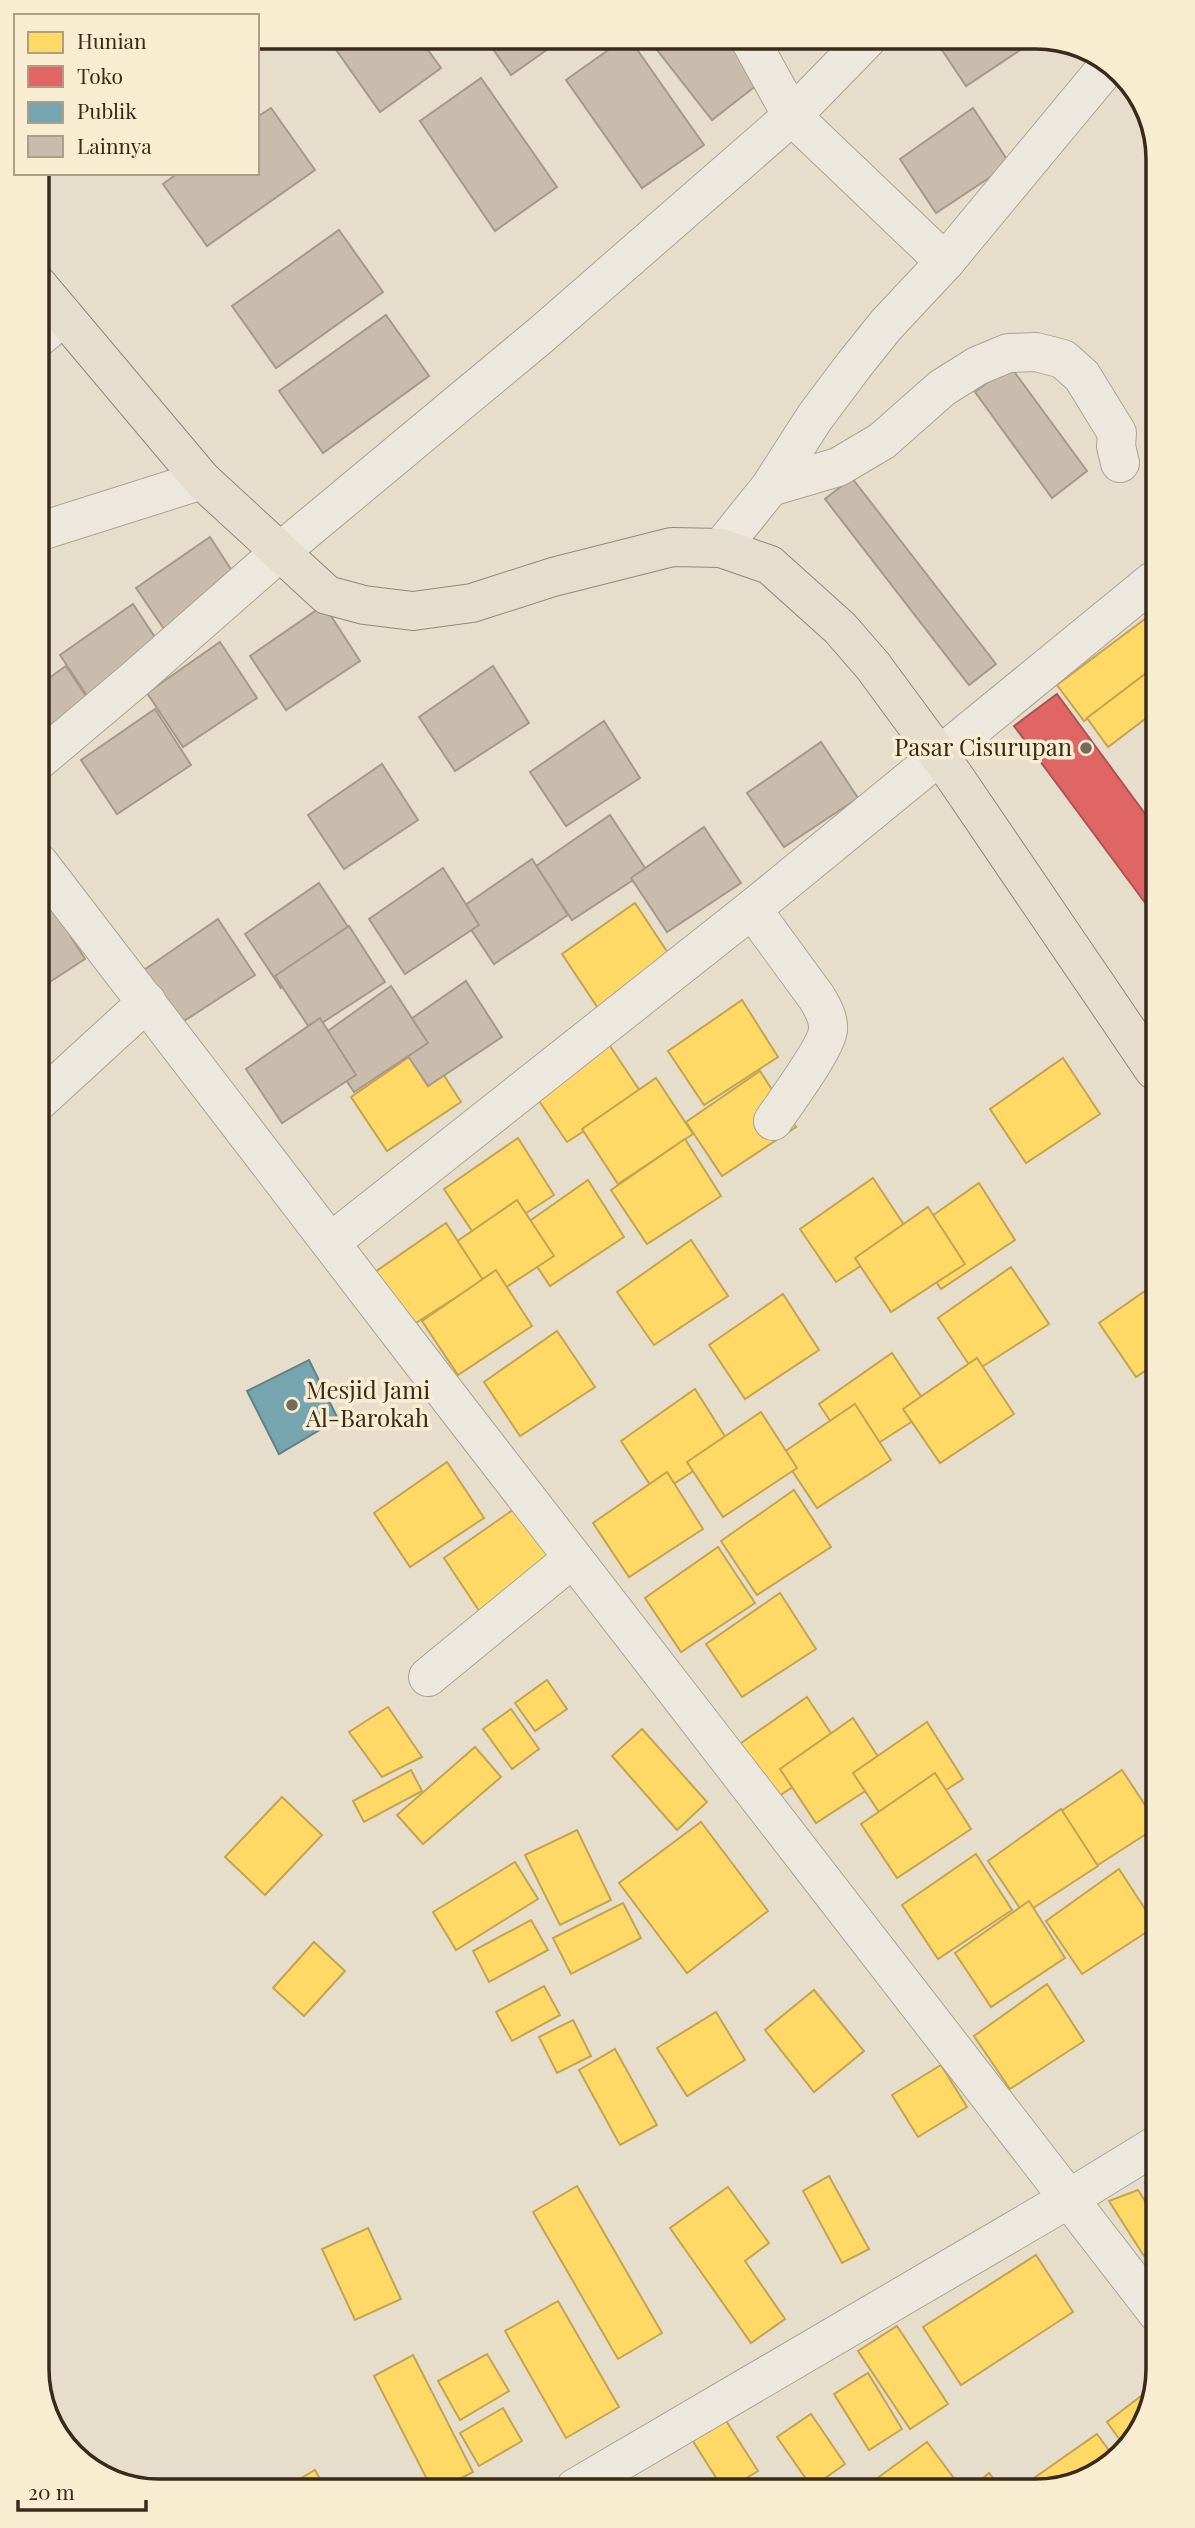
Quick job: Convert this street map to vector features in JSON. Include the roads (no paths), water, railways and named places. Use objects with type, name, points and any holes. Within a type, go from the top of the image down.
[{"type":"main road","points":[[51,327],[202,480],[327,595],[364,605],[413,611],[472,603],[553,577],[673,547],[721,548],[770,565],[840,628],[873,666],[940,757],[1146,1058]]},
{"type":"street","points":[[755,49],[792,116],[945,262]]},
{"type":"street","points":[[49,752],[281,551],[542,334],[792,116],[857,49]]},
{"type":"street","points":[[721,548],[771,487],[815,417],[886,325],[945,262],[1103,72]]},
{"type":"street","points":[[771,487],[838,467],[882,441],[942,387],[977,366],[1008,353],[1036,352],[1063,359],[1082,376],[1117,433],[1119,463]]},
{"type":"street","points":[[49,528],[202,480]]},
{"type":"street","points":[[331,1242],[752,909],[1146,586]]},
{"type":"street","points":[[49,876],[573,1559],[1146,2298]]},
{"type":"street","points":[[752,909],[817,998],[825,1012],[828,1028],[823,1044],[773,1121]]},
{"type":"street","points":[[49,1092],[147,1002]]},
{"type":"street","points":[[428,1677],[573,1559]]},
{"type":"street","points":[[590,2479],[1146,2151]]},
{"type":"place","name":"Pasar Cisurupan","points":[[1086,748]]},
{"type":"place","name":"Mesjid Jami Al-Barokah","points":[[292,1405]]}]
